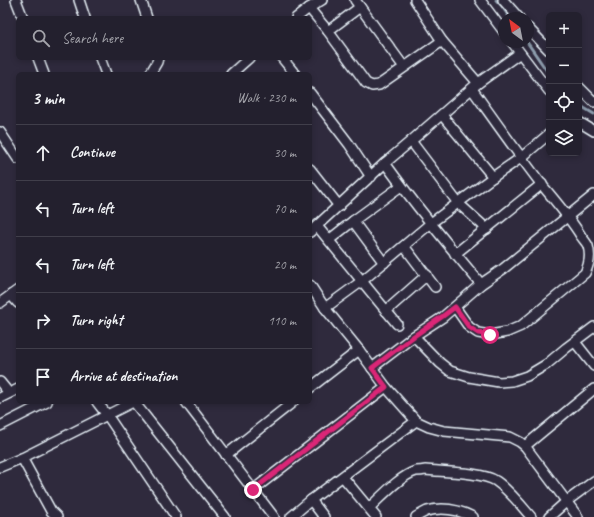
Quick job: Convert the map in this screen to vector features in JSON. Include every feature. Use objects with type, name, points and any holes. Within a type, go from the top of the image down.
[{"type":"street","points":[[16,0],[22,16]]},
{"type":"street","points":[[79,0],[84,16]]},
{"type":"street","points":[[141,0],[146,16]]},
{"type":"street","points":[[299,16],[322,0]]},
{"type":"street","points":[[480,0],[498,24]]},
{"type":"street","points":[[504,0],[514,12]]},
{"type":"street","points":[[418,1],[442,41],[475,86],[522,157],[568,216],[588,246],[589,258],[585,273],[533,318],[508,332],[490,335],[478,333],[469,327],[455,307]]},
{"type":"street","points":[[328,31],[357,4],[404,67]]},
{"type":"street","points":[[309,8],[328,31],[366,83],[372,86],[379,85],[442,41]]},
{"type":"street","points":[[534,34],[547,48]]},
{"type":"street","points":[[516,48],[546,87]]},
{"type":"street","points":[[312,230],[385,163],[475,86],[520,53]]},
{"type":"street","points":[[39,60],[43,72]]},
{"type":"street","points":[[101,60],[105,72]]},
{"type":"street","points":[[151,72],[158,60]]},
{"type":"street","points":[[234,72],[247,60]]},
{"type":"street","points":[[284,60],[293,72]]},
{"type":"street","points":[[582,90],[594,102]]},
{"type":"street","points":[[312,96],[371,177]]},
{"type":"street","points":[[442,115],[493,177]]},
{"type":"street","points":[[582,124],[594,130]]},
{"type":"street","points":[[0,132],[16,156]]},
{"type":"street","points":[[325,308],[362,281],[431,223],[522,157],[546,137]]},
{"type":"street","points":[[411,141],[458,203],[487,229]]},
{"type":"street","points":[[385,163],[401,186],[481,284]]},
{"type":"street","points":[[312,172],[338,206]]},
{"type":"street","points":[[455,254],[542,184]]},
{"type":"street","points":[[329,240],[401,186]]},
{"type":"street","points":[[372,368],[455,307],[481,284],[503,269],[594,195]]},
{"type":"street","points":[[353,221],[384,263]]},
{"type":"street","points":[[317,226],[397,324]]},
{"type":"street","points":[[404,246],[435,286]]},
{"type":"street","points":[[386,311],[427,276]]},
{"type":"street","points":[[312,288],[325,308],[359,350],[386,387],[416,421],[429,427],[444,431],[510,438],[520,442],[525,446],[578,517]]},
{"type":"street","points":[[0,304],[15,292]]},
{"type":"street","points":[[414,336],[440,363],[450,371],[469,377],[499,382],[512,381],[527,376],[547,364],[594,327]]},
{"type":"street","points":[[575,342],[594,366]]},
{"type":"street","points":[[312,386],[359,350]]},
{"type":"street","points":[[0,382],[9,393]]},
{"type":"street","points":[[253,490],[386,387]]},
{"type":"street","points":[[525,446],[594,389]]},
{"type":"street","points":[[0,398],[16,390]]},
{"type":"street","points":[[0,426],[42,404]]},
{"type":"street","points":[[99,404],[176,517]]},
{"type":"street","points":[[0,467],[22,458],[130,404]]},
{"type":"street","points":[[136,404],[225,517]]},
{"type":"street","points":[[188,404],[274,517]]},
{"type":"street","points":[[226,455],[290,404]]},
{"type":"street","points":[[291,517],[416,421]]},
{"type":"street","points":[[22,458],[51,511],[57,517]]},
{"type":"street","points":[[369,508],[398,482],[416,471],[425,470],[485,476],[496,481],[532,517]]},
{"type":"street","points":[[343,476],[376,517]]},
{"type":"street","points":[[549,517],[567,501],[594,481]]},
{"type":"street","points":[[312,500],[324,517]]},
{"type":"street","points":[[416,517],[426,512],[437,510],[461,512],[473,517]]},
{"type":"waterway","points":[[496,0],[506,12]]},
{"type":"waterway","points":[[531,48],[546,70]]},
{"type":"waterway","points":[[582,107],[594,114]]},
{"type":"route","points":[[253,490],[386,387],[372,368],[455,307],[469,327],[478,333],[490,335]]}]
